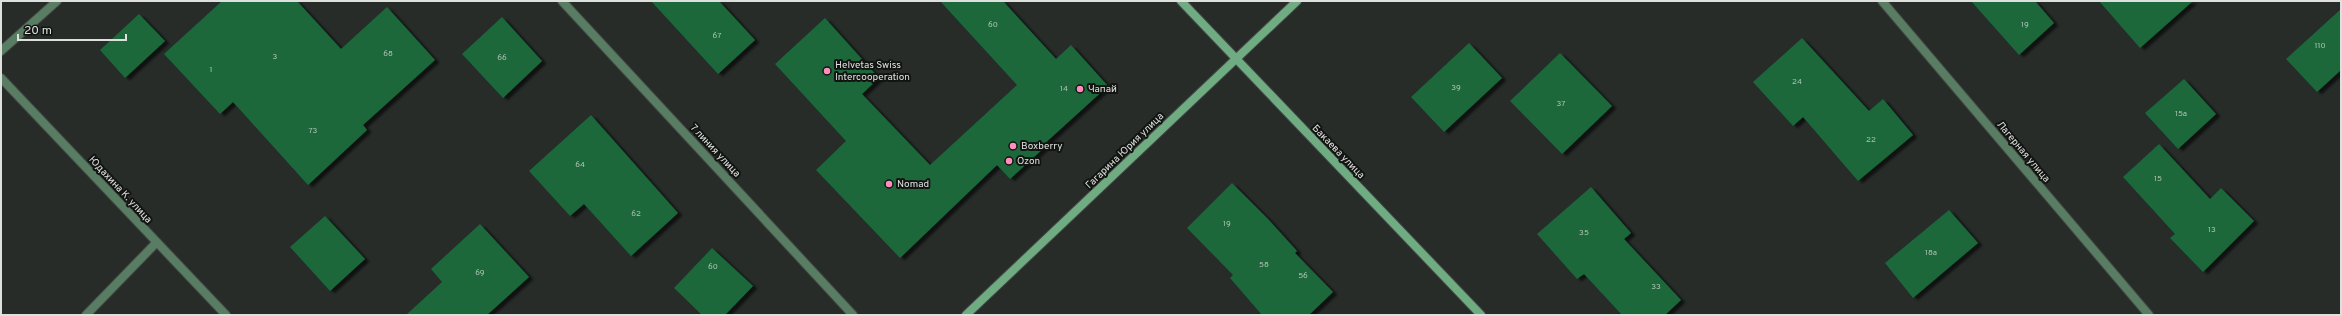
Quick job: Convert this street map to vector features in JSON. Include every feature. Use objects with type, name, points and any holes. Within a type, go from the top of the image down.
[{"type":"main road","name":"Бакаева улица","points":[[1181,1],[1481,315]]},
{"type":"main road","name":"Гагарина Юрия улица","points":[[966,315],[1297,1]]},
{"type":"street","points":[[1,51],[57,1]]},
{"type":"street","name":"7 линия улица","points":[[562,1],[853,315]]},
{"type":"street","name":"Лагерная улица","points":[[1882,1],[2149,315]]},
{"type":"street","name":"Юдахина К. улица","points":[[1,78],[226,315]]},
{"type":"street","points":[[86,315],[156,243]]},
{"type":"building","points":[[222,1],[297,1],[341,49],[387,7],[435,60],[363,125],[367,130],[308,185],[233,102],[220,114],[164,54]]},
{"type":"building","points":[[651,1],[719,1],[755,40],[718,74]]},
{"type":"building","points":[[940,1],[1003,1],[1056,59],[1071,45],[1108,86],[1043,145],[1045,147],[1010,179],[997,165],[900,258],[816,170],[846,141],[775,64],[825,18],[879,78],[862,94],[930,165],[1017,85]]},
{"type":"building","points":[[1971,1],[2035,1],[2054,23],[2019,55]]},
{"type":"building","points":[[2099,1],[2193,1],[2140,48]]},
{"type":"building","points":[[2341,9],[2341,70],[2317,92],[2286,59]]},
{"type":"building","points":[[139,14],[165,41],[125,78],[100,50]]},
{"type":"building","points":[[502,17],[542,61],[503,98],[462,54]]},
{"type":"building","points":[[1802,38],[1869,111],[1883,99],[1913,135],[1858,181],[1803,117],[1793,126],[1753,82]]},
{"type":"building","points":[[1469,43],[1502,78],[1444,132],[1411,97]]},
{"type":"building","points":[[1560,53],[1612,106],[1562,154],[1510,101]]},
{"type":"building","points":[[2184,79],[2216,114],[2178,149],[2145,113]]},
{"type":"building","points":[[591,115],[678,213],[631,256],[584,204],[570,216],[529,171]]},
{"type":"building","points":[[2159,144],[2210,199],[2221,188],[2254,221],[2203,272],[2170,238],[2175,234],[2123,177]]},
{"type":"building","points":[[1232,183],[1268,219],[1297,251],[1295,253],[1333,292],[1309,315],[1262,315],[1230,278],[1233,275],[1187,228]]},
{"type":"building","points":[[1591,187],[1631,233],[1624,239],[1681,300],[1665,315],[1622,315],[1584,274],[1577,279],[1537,234]]},
{"type":"building","points":[[1949,210],[1978,243],[1913,298],[1885,263]]},
{"type":"building","points":[[325,216],[365,259],[330,291],[290,247]]},
{"type":"building","points":[[480,224],[529,277],[487,315],[406,315],[442,282],[431,269]]},
{"type":"building","points":[[712,248],[753,286],[725,315],[702,315],[674,288]]},
{"type":"place","name":"Helvetas Swiss Intercooperation","points":[[827,71]]},
{"type":"place","name":"Чапай","points":[[1080,89]]},
{"type":"place","name":"Boxberry","points":[[1013,146]]},
{"type":"place","name":"Ozon","points":[[1009,161]]},
{"type":"place","name":"Nomad","points":[[889,184]]}]
